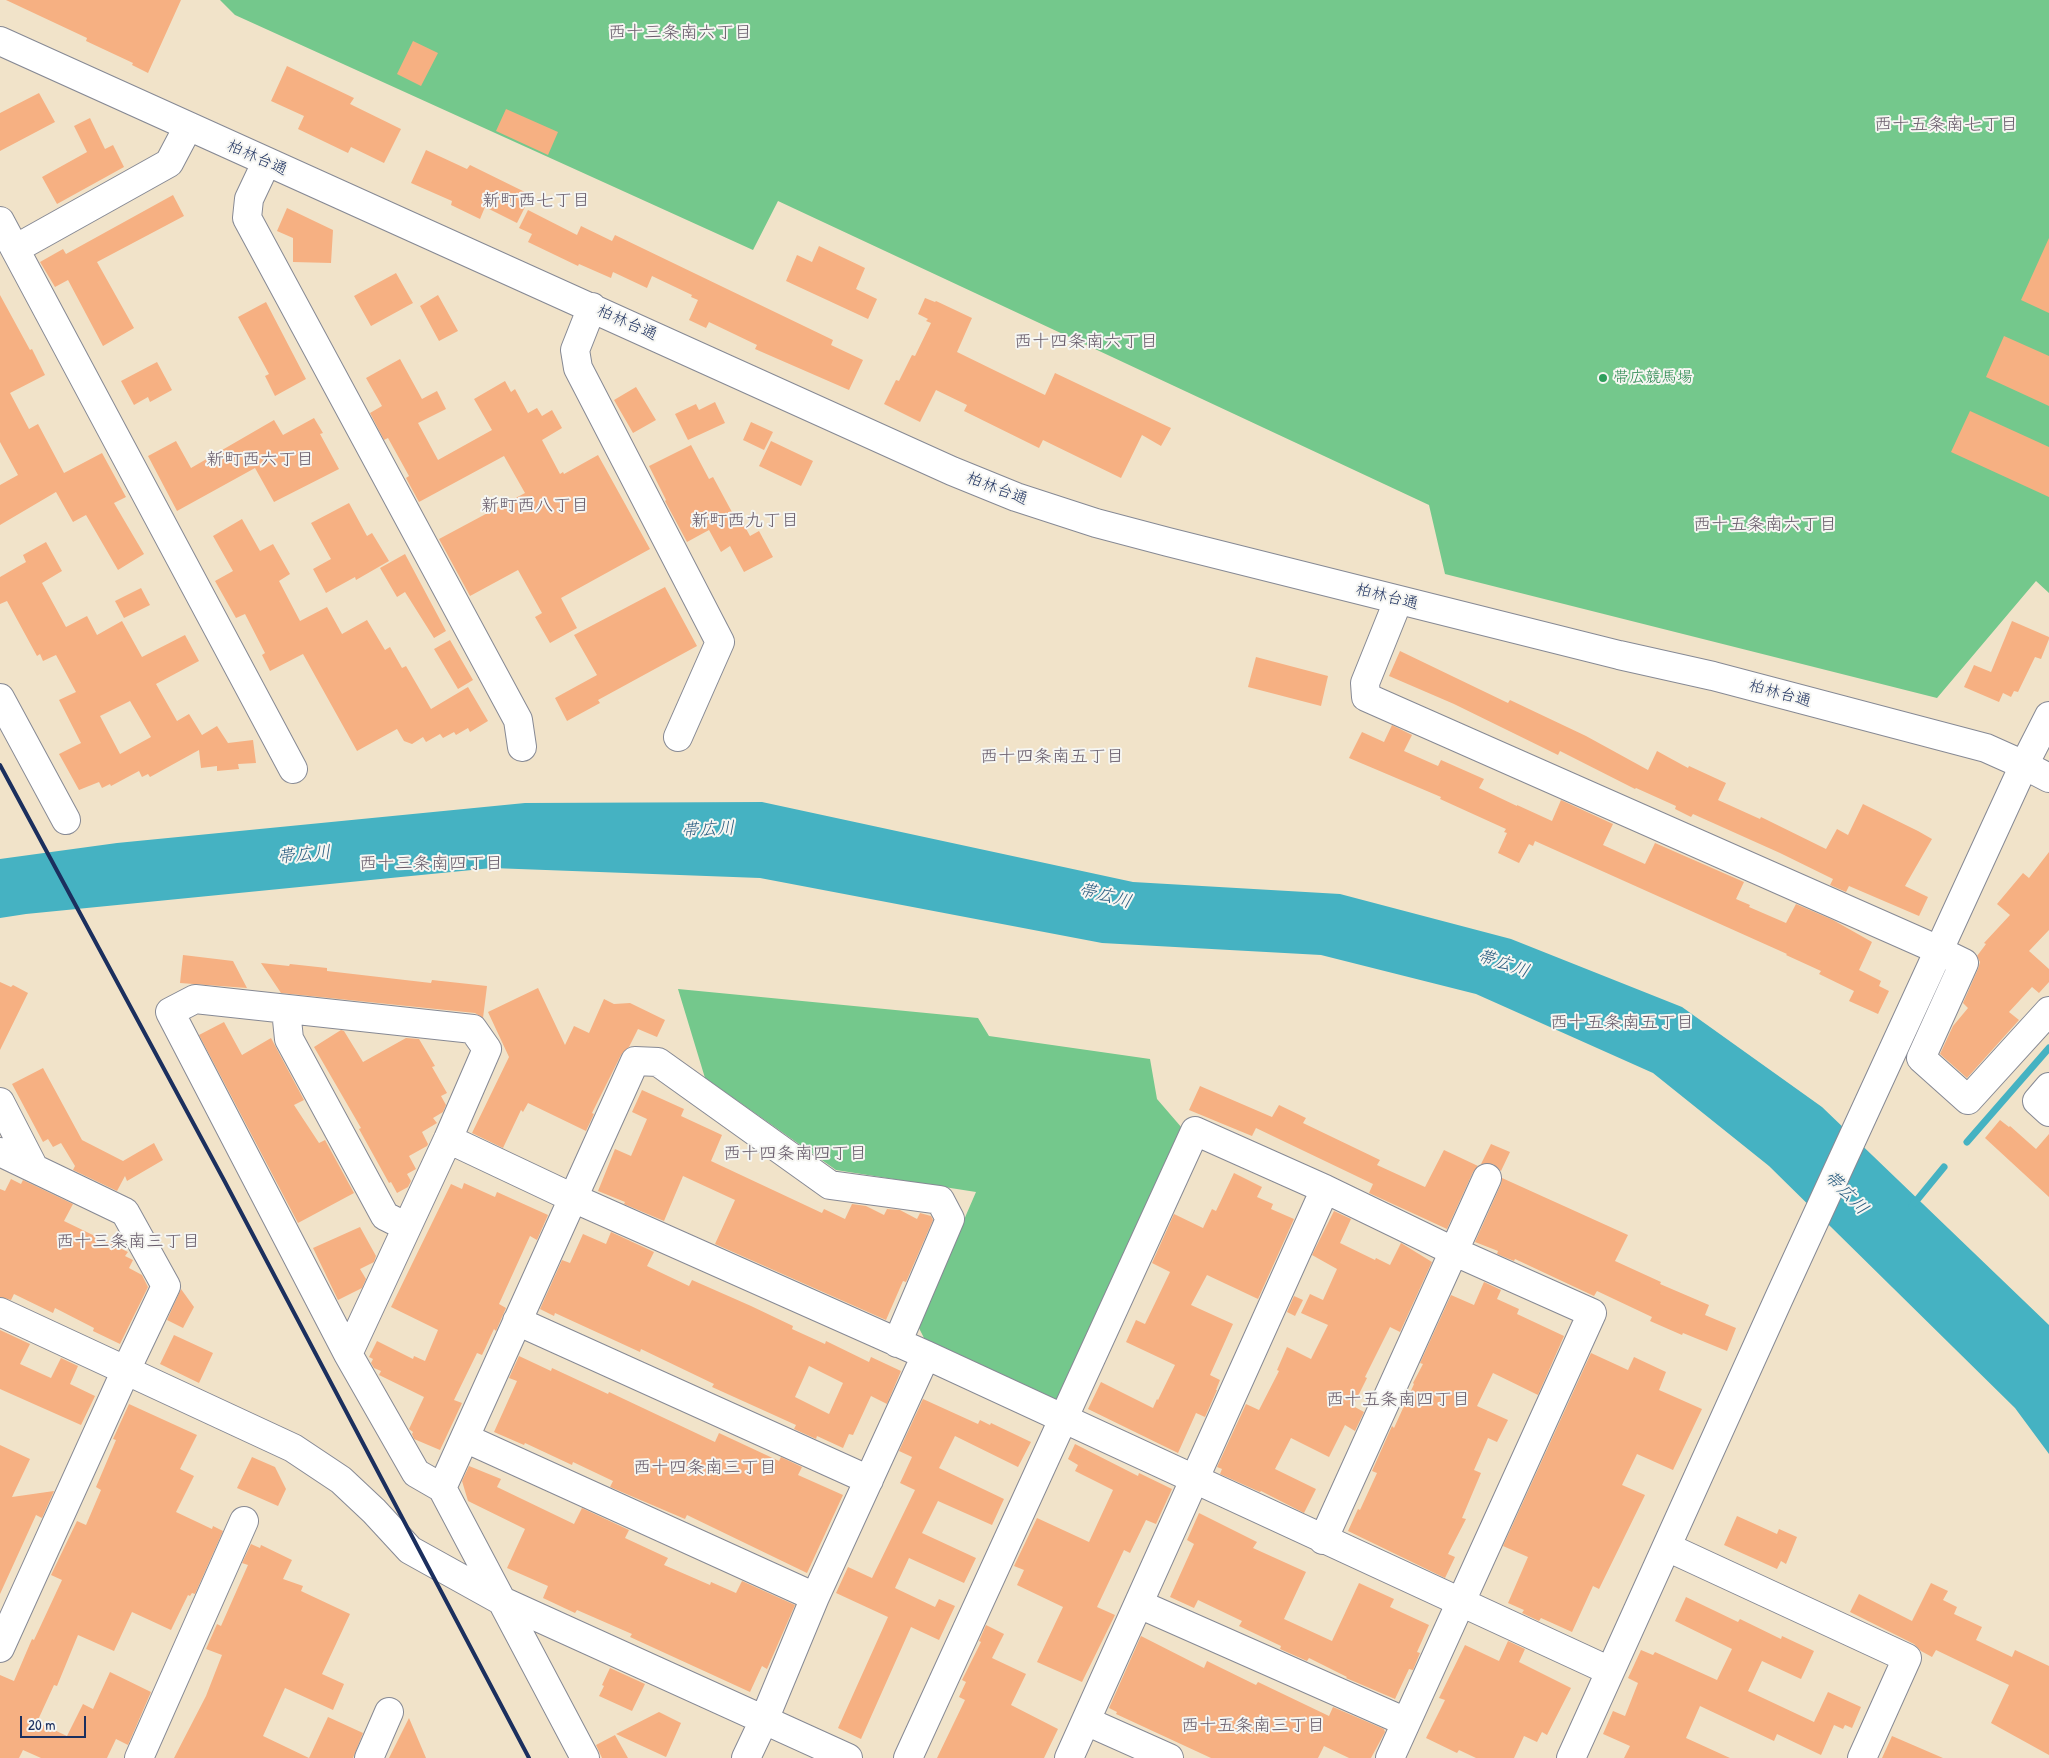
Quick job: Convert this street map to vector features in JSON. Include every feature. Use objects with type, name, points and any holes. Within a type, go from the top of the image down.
[{"type":"street","name":"柏林台通","points":[[0,41],[952,471],[1016,497],[1096,523],[1619,655],[1713,676],[1986,748],[2049,778]]},
{"type":"street","points":[[15,249],[169,163],[188,127]]},
{"type":"street","points":[[266,162],[249,199],[247,218],[518,720],[522,747]]},
{"type":"street","points":[[0,221],[293,769]]},
{"type":"street","points":[[592,307],[575,350],[578,368],[720,642],[678,737]]},
{"type":"street","points":[[1398,600],[1365,683],[1366,697],[1939,950],[1964,963],[1920,1058],[1968,1100],[2049,1011]]},
{"type":"street","points":[[0,698],[66,820]]},
{"type":"street","points":[[1571,1758],[1779,1298],[2024,765],[2049,716]]},
{"type":"street","points":[[348,1354],[448,1139],[487,1049],[473,1029],[195,999],[170,1012],[348,1354],[416,1473],[442,1488],[585,1758]]},
{"type":"street","points":[[286,1010],[289,1039],[385,1216],[407,1227]]},
{"type":"street","points":[[442,1488],[635,1061],[658,1062],[830,1184],[940,1200],[950,1219],[897,1343]]},
{"type":"street","points":[[2049,1087],[2037,1100],[2049,1112]]},
{"type":"street","points":[[0,1102],[34,1168]]},
{"type":"street","points":[[908,1758],[1195,1131],[1325,1189],[1453,1251],[1592,1313],[1390,1758]]},
{"type":"street","points":[[448,1139],[574,1198],[926,1355],[1063,1420],[1610,1671]]},
{"type":"street","points":[[0,1152],[126,1212],[166,1286],[0,1648]]},
{"type":"street","points":[[1324,1540],[1486,1178]]},
{"type":"street","points":[[1069,1758],[1325,1189]]},
{"type":"street","points":[[0,1312],[293,1448],[341,1480],[374,1511],[410,1550],[500,1600],[848,1758]]},
{"type":"street","points":[[517,1321],[870,1480]]},
{"type":"street","points":[[746,1758],[764,1720],[815,1597],[926,1355]]},
{"type":"street","points":[[465,1438],[815,1597]]},
{"type":"street","points":[[139,1758],[244,1521]]},
{"type":"street","points":[[1667,1547],[1907,1658],[1862,1758]]},
{"type":"street","points":[[1139,1604],[1406,1722]]},
{"type":"street","points":[[369,1758],[389,1712]]},
{"type":"street","points":[[1086,1721],[1168,1758]]},
{"type":"green space","name":"帯広競馬場","points":[[220,0],[2049,0],[2049,593],[2036,581],[1937,698],[1445,574],[1429,505],[778,201],[753,250],[235,15]]},
{"type":"green space","points":[[678,989],[978,1018],[989,1036],[1150,1059],[1157,1099],[1182,1128],[1061,1403],[925,1340],[918,1326],[976,1192],[836,1170],[705,1078]]},
{"type":"water","name":"帯広川","points":[[762,802],[1133,882],[1340,894],[1511,939],[1682,1007],[1822,1107],[2049,1325],[2049,1454],[2015,1408],[1769,1166],[1653,1073],[1476,994],[1321,955],[1102,943],[760,878],[492,868],[0,918],[0,859],[117,843],[525,803]]},
{"type":"building","points":[[6,0],[181,0],[148,73],[132,65],[133,63],[86,41],[87,38]]},
{"type":"building","points":[[413,41],[438,53],[421,86],[397,74]]},
{"type":"building","points":[[287,66],[354,98],[350,104],[401,129],[384,163],[351,147],[348,153],[298,129],[304,116],[271,101]]},
{"type":"building","points":[[39,93],[55,122],[0,151],[0,113]]},
{"type":"building","points":[[506,109],[558,132],[548,155],[496,131]]},
{"type":"building","points":[[90,118],[105,149],[113,145],[124,167],[57,204],[42,177],[87,152],[74,126]]},
{"type":"building","points":[[426,150],[467,169],[470,165],[531,195],[517,223],[485,207],[480,219],[451,205],[452,201],[411,183]]},
{"type":"building","points":[[173,195],[184,216],[97,262],[134,328],[103,346],[68,280],[55,287],[40,262],[63,249],[66,254]]},
{"type":"building","points":[[287,208],[333,230],[331,263],[293,262],[293,238],[277,231]]},
{"type":"building","points":[[528,210],[577,235],[581,226],[612,241],[615,235],[833,340],[831,345],[863,360],[849,390],[755,349],[757,345],[709,322],[706,328],[689,320],[698,300],[691,297],[692,295],[652,276],[647,288],[613,272],[611,278],[579,264],[578,266],[528,242],[532,234],[519,228]]},
{"type":"building","points":[[2049,238],[2049,313],[2021,300]]},
{"type":"building","points":[[819,246],[865,268],[856,289],[877,299],[868,319],[786,281],[797,255],[812,262]]},
{"type":"building","points":[[396,273],[413,303],[371,326],[354,296]]},
{"type":"building","points":[[0,295],[45,375],[10,393],[29,429],[38,424],[64,473],[102,453],[126,497],[114,503],[144,554],[118,570],[86,515],[73,522],[56,492],[0,525],[0,485],[18,475],[0,442]]},
{"type":"building","points":[[438,295],[458,331],[439,341],[420,306]]},
{"type":"building","points":[[925,298],[936,301],[972,318],[957,352],[1045,395],[1055,373],[1171,428],[1161,446],[1142,435],[1121,478],[1043,440],[1039,448],[964,411],[967,405],[936,390],[920,422],[884,404],[896,380],[899,381],[912,355],[915,356],[931,323],[926,321],[928,319],[918,314]]},
{"type":"building","points":[[266,302],[306,379],[275,396],[265,376],[269,374],[238,317]]},
{"type":"building","points":[[2004,336],[2049,356],[2049,406],[1986,377]]},
{"type":"building","points":[[400,359],[422,399],[437,391],[446,409],[418,423],[438,460],[492,430],[474,399],[505,381],[511,392],[515,389],[528,413],[537,408],[542,416],[552,410],[562,428],[542,440],[560,474],[563,472],[564,474],[598,455],[650,549],[561,598],[577,628],[550,643],[535,617],[542,613],[518,570],[470,596],[439,539],[525,493],[504,456],[419,502],[406,478],[409,476],[388,438],[384,440],[370,413],[382,406],[366,378]]},
{"type":"building","points":[[157,362],[172,390],[150,402],[148,397],[134,405],[121,381]]},
{"type":"building","points":[[636,387],[656,420],[633,433],[614,400]]},
{"type":"building","points":[[715,402],[725,423],[688,440],[675,414],[696,404],[699,410]]},
{"type":"building","points":[[1970,411],[2049,447],[2049,497],[1951,452]]},
{"type":"building","points":[[314,418],[323,433],[320,434],[339,469],[274,502],[255,468],[177,511],[148,456],[176,441],[191,468],[274,420],[283,435]]},
{"type":"building","points":[[751,422],[773,432],[764,450],[743,440]]},
{"type":"building","points":[[771,441],[813,461],[801,486],[759,466]]},
{"type":"building","points":[[691,445],[709,479],[713,477],[733,514],[737,512],[750,536],[759,531],[773,557],[744,572],[730,546],[721,552],[709,530],[687,542],[649,466]]},
{"type":"building","points":[[349,503],[367,536],[372,533],[389,561],[356,580],[355,577],[326,593],[313,569],[331,559],[311,523]]},
{"type":"building","points":[[242,519],[260,551],[273,544],[290,574],[279,581],[300,621],[327,607],[342,634],[367,620],[385,650],[390,647],[402,668],[406,666],[431,709],[468,687],[488,721],[470,732],[468,728],[456,735],[454,732],[443,738],[440,734],[426,742],[423,737],[412,744],[404,741],[397,729],[357,751],[303,654],[270,671],[262,655],[265,653],[245,614],[236,618],[215,581],[233,571],[213,536]]},
{"type":"building","points":[[46,542],[62,571],[42,583],[66,627],[87,616],[97,635],[122,621],[142,657],[185,635],[199,661],[156,684],[177,721],[189,714],[202,735],[217,726],[228,743],[253,740],[256,763],[238,764],[239,769],[217,771],[217,766],[201,768],[199,750],[150,777],[148,774],[142,777],[139,771],[111,786],[110,784],[102,788],[99,782],[79,790],[59,754],[81,743],[59,700],[76,692],[56,655],[43,661],[40,654],[37,656],[7,601],[0,604],[0,577],[26,562],[23,555]],"holes":[[[130,701],[151,737],[120,754],[100,716]]]},
{"type":"building","points":[[405,554],[446,631],[434,638],[405,592],[397,597],[380,568]]},
{"type":"building","points":[[665,587],[697,646],[598,700],[600,703],[567,721],[555,698],[597,675],[574,635]]},
{"type":"building","points":[[141,588],[150,605],[124,618],[115,601]]},
{"type":"building","points":[[2012,621],[2049,637],[2049,639],[2041,659],[2035,657],[2018,692],[2014,691],[2011,697],[2003,693],[1999,702],[1964,687],[1974,665],[1991,672]]},
{"type":"building","points":[[450,640],[473,680],[458,689],[434,649]]},
{"type":"building","points":[[1400,651],[1508,703],[1510,700],[1586,736],[1648,770],[1657,751],[1688,768],[1689,766],[1726,783],[1718,800],[1760,819],[1761,817],[1826,849],[1837,829],[1848,835],[1863,804],[1918,831],[1932,839],[1905,886],[1928,897],[1919,916],[1849,886],[1846,892],[1830,885],[1833,879],[1780,853],[1693,814],[1691,817],[1675,809],[1676,806],[1635,789],[1560,751],[1558,755],[1454,704],[1389,676]]},
{"type":"building","points":[[1256,657],[1328,676],[1321,706],[1248,687]]},
{"type":"building","points":[[1392,725],[1412,735],[1404,751],[1438,766],[1441,760],[1484,779],[1479,788],[1517,806],[1552,821],[1561,800],[1613,824],[1603,845],[1645,864],[1655,843],[1744,882],[1736,899],[1750,905],[1749,907],[1786,923],[1796,904],[1833,920],[1872,942],[1859,970],[1881,981],[1879,986],[1889,991],[1878,1014],[1849,1001],[1854,991],[1819,974],[1821,971],[1535,841],[1533,846],[1529,844],[1519,863],[1498,853],[1507,833],[1504,832],[1506,829],[1440,799],[1441,797],[1349,758],[1362,732],[1384,742]]},
{"type":"building","points":[[2049,852],[2049,930],[2029,951],[2049,969],[2049,982],[2039,993],[2032,987],[2009,1012],[2019,1020],[1967,1078],[1940,1054],[1953,1026],[1968,1008],[1963,1003],[1978,969],[1980,962],[1977,956],[1986,944],[1984,943],[2010,915],[1997,904],[2023,873],[2029,878]]},
{"type":"building","points":[[183,955],[233,961],[247,988],[180,983]]},
{"type":"building","points":[[261,963],[327,968],[327,971],[431,983],[432,980],[487,986],[483,1018],[475,1013],[281,993]]},
{"type":"building","points":[[0,982],[11,987],[13,985],[28,993],[0,1050]]},
{"type":"building","points":[[538,988],[565,1045],[574,1026],[589,1033],[604,999],[614,1004],[630,1003],[665,1020],[657,1037],[638,1029],[629,1047],[621,1055],[592,1113],[594,1114],[586,1131],[528,1103],[523,1112],[521,1110],[503,1148],[472,1133],[509,1057],[488,1012]]},
{"type":"building","points":[[224,1022],[242,1055],[271,1038],[304,1100],[294,1105],[319,1143],[325,1140],[354,1193],[298,1223],[199,1035]]},
{"type":"building","points":[[341,1030],[344,1031],[363,1062],[406,1038],[419,1039],[435,1066],[432,1067],[447,1093],[441,1096],[446,1105],[443,1112],[433,1118],[437,1123],[422,1132],[428,1144],[427,1146],[409,1156],[416,1169],[407,1174],[411,1181],[408,1187],[397,1193],[391,1182],[389,1183],[359,1129],[361,1128],[314,1047]]},
{"type":"building","points":[[43,1068],[82,1140],[123,1161],[154,1143],[163,1160],[127,1181],[125,1176],[117,1191],[73,1170],[75,1166],[61,1143],[53,1147],[48,1139],[43,1142],[12,1084]]},
{"type":"building","points":[[1200,1086],[1272,1117],[1279,1105],[1306,1118],[1303,1123],[1380,1160],[1377,1165],[1425,1187],[1444,1150],[1478,1166],[1473,1172],[1447,1229],[1369,1193],[1373,1184],[1256,1128],[1252,1136],[1189,1110]]},
{"type":"building","points":[[642,1090],[684,1109],[681,1116],[722,1135],[711,1161],[822,1213],[824,1209],[845,1219],[852,1204],[866,1206],[884,1215],[887,1209],[900,1210],[917,1219],[920,1213],[931,1216],[933,1220],[906,1282],[903,1281],[886,1320],[715,1244],[735,1200],[683,1176],[664,1221],[598,1191],[615,1149],[631,1156],[647,1119],[632,1112]]},
{"type":"building","points":[[2000,1120],[2010,1126],[2036,1149],[2049,1134],[2049,1197],[1985,1138]]},
{"type":"building","points":[[1491,1144],[1510,1152],[1501,1171],[1493,1164],[1481,1164]]},
{"type":"building","points":[[1234,1173],[1262,1187],[1257,1197],[1273,1204],[1271,1209],[1294,1219],[1258,1299],[1207,1275],[1191,1305],[1233,1324],[1210,1375],[1220,1380],[1217,1390],[1205,1417],[1196,1413],[1178,1453],[1088,1409],[1101,1382],[1153,1408],[1158,1400],[1175,1365],[1126,1342],[1136,1320],[1145,1324],[1170,1272],[1152,1263],[1174,1214],[1203,1228],[1212,1209],[1216,1211]]},
{"type":"building","points":[[1502,1178],[1628,1235],[1615,1261],[1661,1282],[1660,1284],[1709,1305],[1705,1315],[1736,1328],[1727,1351],[1650,1321],[1652,1317],[1597,1291],[1594,1296],[1515,1259],[1514,1261],[1497,1254],[1498,1251],[1475,1242]]},
{"type":"building","points":[[11,1179],[21,1184],[23,1180],[73,1204],[64,1221],[128,1252],[125,1256],[133,1260],[129,1268],[142,1275],[148,1287],[120,1344],[93,1331],[94,1328],[55,1308],[53,1313],[14,1294],[11,1300],[0,1297],[0,1189],[5,1191]]},
{"type":"building","points":[[464,1183],[495,1197],[497,1192],[548,1215],[537,1240],[530,1236],[499,1304],[506,1308],[496,1331],[494,1329],[482,1355],[477,1353],[454,1400],[462,1403],[440,1450],[414,1439],[413,1432],[409,1429],[424,1397],[379,1375],[381,1371],[374,1368],[371,1363],[373,1359],[369,1357],[377,1341],[413,1359],[414,1356],[425,1361],[438,1330],[391,1307],[451,1184],[462,1189]]},
{"type":"building","points":[[1334,1211],[1351,1219],[1340,1243],[1390,1265],[1401,1243],[1432,1262],[1400,1332],[1390,1327],[1365,1377],[1367,1378],[1353,1406],[1364,1412],[1355,1431],[1345,1425],[1329,1457],[1291,1438],[1275,1469],[1316,1489],[1304,1513],[1261,1491],[1220,1474],[1222,1469],[1217,1467],[1246,1404],[1259,1410],[1279,1371],[1277,1370],[1287,1347],[1311,1359],[1328,1325],[1301,1313],[1310,1294],[1323,1300],[1337,1269],[1312,1255]]},
{"type":"building","points":[[360,1227],[376,1256],[374,1262],[360,1269],[366,1279],[362,1288],[338,1300],[313,1248]]},
{"type":"building","points":[[611,1232],[654,1252],[647,1266],[689,1286],[692,1280],[793,1326],[792,1329],[825,1344],[826,1341],[869,1362],[871,1357],[901,1371],[887,1404],[871,1396],[853,1435],[849,1434],[843,1448],[817,1436],[816,1439],[794,1429],[796,1425],[712,1387],[714,1384],[641,1349],[640,1352],[555,1313],[554,1316],[540,1309],[562,1260],[570,1263],[583,1234],[606,1244]],"holes":[[[809,1366],[843,1383],[829,1414],[795,1397]]]},
{"type":"building","points":[[1484,1282],[1501,1290],[1497,1299],[1519,1309],[1517,1314],[1564,1336],[1538,1395],[1493,1373],[1477,1406],[1508,1420],[1497,1442],[1488,1438],[1474,1470],[1481,1473],[1462,1518],[1466,1519],[1448,1554],[1455,1557],[1445,1578],[1348,1531],[1377,1473],[1372,1471],[1423,1364],[1420,1363],[1451,1295],[1474,1305]]},
{"type":"building","points":[[181,1289],[194,1307],[183,1328],[167,1320]]},
{"type":"building","points":[[1294,1296],[1303,1300],[1295,1316],[1287,1312]]},
{"type":"building","points":[[0,1330],[30,1344],[20,1364],[51,1378],[61,1358],[78,1366],[70,1384],[95,1396],[81,1425],[0,1389]]},
{"type":"building","points":[[174,1335],[213,1353],[199,1383],[160,1364]]},
{"type":"building","points":[[1591,1353],[1628,1370],[1634,1357],[1666,1372],[1659,1390],[1702,1409],[1673,1470],[1637,1454],[1622,1485],[1645,1495],[1599,1589],[1593,1586],[1572,1632],[1541,1618],[1539,1621],[1522,1613],[1524,1610],[1508,1603],[1528,1557],[1503,1546]]},
{"type":"building","points":[[519,1356],[551,1371],[552,1368],[608,1394],[609,1392],[715,1442],[719,1433],[779,1461],[781,1457],[802,1467],[798,1475],[843,1495],[807,1573],[687,1515],[685,1519],[610,1487],[613,1481],[573,1462],[572,1465],[525,1443],[524,1445],[494,1432],[517,1381],[509,1378]]},
{"type":"building","points":[[923,1399],[978,1424],[980,1420],[990,1425],[991,1423],[1031,1442],[1018,1467],[955,1436],[939,1468],[1004,1499],[992,1525],[938,1501],[922,1533],[976,1558],[964,1583],[909,1558],[895,1588],[935,1607],[939,1599],[955,1606],[939,1640],[911,1627],[861,1739],[838,1728],[888,1617],[836,1593],[848,1567],[872,1578],[915,1490],[900,1483],[912,1457],[899,1451]]},
{"type":"building","points":[[129,1404],[197,1435],[180,1469],[194,1476],[176,1512],[212,1529],[213,1526],[223,1531],[195,1594],[188,1595],[171,1630],[132,1612],[114,1651],[78,1635],[57,1686],[54,1685],[37,1722],[67,1736],[83,1704],[93,1709],[110,1672],[151,1692],[128,1745],[116,1739],[107,1758],[41,1758],[23,1750],[19,1758],[0,1758],[0,1675],[14,1681],[32,1639],[34,1640],[62,1580],[51,1575],[77,1521],[86,1525],[101,1490],[96,1487],[116,1440],[113,1439]]},
{"type":"building","points":[[1075,1444],[1138,1476],[1139,1473],[1172,1489],[1156,1524],[1146,1520],[1130,1553],[1124,1550],[1097,1607],[1115,1615],[1082,1682],[1037,1662],[1063,1607],[1017,1585],[1024,1570],[1014,1566],[1037,1518],[1089,1542],[1113,1490],[1075,1471],[1078,1465],[1068,1459]]},
{"type":"building","points":[[0,1445],[30,1459],[12,1497],[54,1491],[42,1518],[36,1515],[0,1594]]},
{"type":"building","points":[[252,1457],[275,1467],[286,1489],[278,1506],[237,1488]]},
{"type":"building","points":[[469,1466],[501,1479],[497,1487],[574,1524],[582,1508],[629,1530],[625,1538],[668,1558],[664,1565],[710,1585],[711,1582],[736,1593],[742,1581],[795,1605],[767,1669],[762,1666],[750,1692],[630,1637],[632,1634],[577,1610],[575,1613],[543,1598],[548,1586],[507,1568],[525,1529],[468,1501],[462,1481]]},
{"type":"building","points":[[1199,1513],[1257,1542],[1253,1548],[1306,1572],[1284,1619],[1332,1641],[1359,1583],[1394,1599],[1390,1607],[1429,1625],[1417,1652],[1420,1653],[1413,1670],[1409,1669],[1395,1699],[1346,1678],[1309,1658],[1307,1661],[1280,1649],[1281,1646],[1239,1626],[1242,1621],[1198,1600],[1194,1608],[1170,1597],[1194,1544],[1187,1540]]},
{"type":"building","points":[[1737,1516],[1777,1534],[1779,1529],[1797,1537],[1786,1564],[1781,1561],[1777,1569],[1724,1545]]},
{"type":"building","points":[[251,1544],[260,1548],[261,1545],[292,1560],[283,1579],[303,1586],[301,1591],[350,1614],[322,1674],[344,1684],[333,1710],[285,1688],[263,1736],[309,1758],[174,1758],[206,1696],[222,1655],[206,1649],[217,1624],[221,1626],[248,1565],[242,1563]]},
{"type":"building","points":[[1931,1583],[1948,1591],[1943,1600],[1957,1607],[1954,1614],[1982,1627],[1976,1640],[2012,1657],[2015,1650],[2049,1666],[2049,1755],[1991,1723],[2009,1685],[1936,1650],[1932,1657],[1921,1651],[1914,1644],[1850,1612],[1859,1594],[1912,1621]]},
{"type":"building","points":[[1686,1597],[1738,1622],[1740,1619],[1781,1639],[1782,1636],[1814,1651],[1801,1679],[1762,1661],[1748,1691],[1814,1722],[1828,1692],[1861,1707],[1852,1728],[1845,1725],[1843,1729],[1834,1725],[1821,1755],[1777,1734],[1774,1741],[1700,1706],[1686,1738],[1730,1758],[1624,1758],[1630,1746],[1603,1734],[1613,1711],[1625,1716],[1638,1683],[1628,1678],[1641,1650],[1653,1655],[1655,1652],[1717,1680],[1732,1649],[1675,1621]]},
{"type":"building","points":[[986,1625],[1004,1634],[992,1658],[1026,1674],[1011,1705],[1058,1729],[1044,1758],[937,1758],[965,1700],[959,1697],[966,1682],[962,1680],[981,1642],[979,1641]]},
{"type":"building","points":[[1141,1636],[1204,1668],[1207,1661],[1256,1685],[1258,1682],[1329,1716],[1333,1707],[1384,1729],[1385,1732],[1371,1758],[1349,1758],[1324,1746],[1318,1758],[1211,1758],[1116,1714],[1117,1712],[1109,1708]]},
{"type":"building","points":[[1508,1641],[1525,1649],[1519,1662],[1571,1688],[1547,1735],[1542,1732],[1537,1742],[1524,1736],[1514,1758],[1476,1758],[1459,1750],[1457,1753],[1426,1738],[1445,1700],[1439,1698],[1465,1645],[1499,1661]]},
{"type":"building","points":[[610,1668],[645,1684],[632,1711],[599,1696]]},
{"type":"building","points":[[659,1712],[681,1723],[666,1757],[616,1734]]},
{"type":"building","points":[[328,1717],[363,1733],[353,1758],[309,1758]]},
{"type":"building","points":[[409,1718],[426,1758],[389,1758]]},
{"type":"building","points":[[615,1735],[628,1758],[602,1758],[596,1745]]},
{"type":"building","points":[[1892,1736],[1943,1758],[1882,1758]]},
{"type":"waterway","points":[[1967,1142],[2049,1048]]},
{"type":"waterway","points":[[1912,1206],[1944,1167]]},
{"type":"railway","points":[[0,765],[225,1182],[529,1758]]},
{"type":"place","name":"帯広競馬場","points":[[1603,378]]},
{"type":"district","name":"西十三条南六丁目","points":[[680,33]]},
{"type":"district","name":"西十五条南七丁目","points":[[1946,125]]},
{"type":"district","name":"新町西七丁目","points":[[536,201]]},
{"type":"district","name":"西十四条南六丁目","points":[[1086,342]]},
{"type":"district","name":"新町西六丁目","points":[[260,460]]},
{"type":"district","name":"新町西八丁目","points":[[535,506]]},
{"type":"district","name":"新町西九丁目","points":[[745,521]]},
{"type":"district","name":"西十五条南六丁目","points":[[1765,525]]},
{"type":"district","name":"西十四条南五丁目","points":[[1052,757]]},
{"type":"district","name":"西十三条南四丁目","points":[[431,864]]},
{"type":"district","name":"西十五条南五丁目","points":[[1622,1023]]},
{"type":"district","name":"西十四条南四丁目","points":[[795,1154]]},
{"type":"district","name":"西十三条南三丁目","points":[[128,1242]]},
{"type":"district","name":"西十五条南四丁目","points":[[1398,1400]]},
{"type":"district","name":"西十四条南三丁目","points":[[705,1468]]},
{"type":"district","name":"西十五条南三丁目","points":[[1253,1726]]}]
